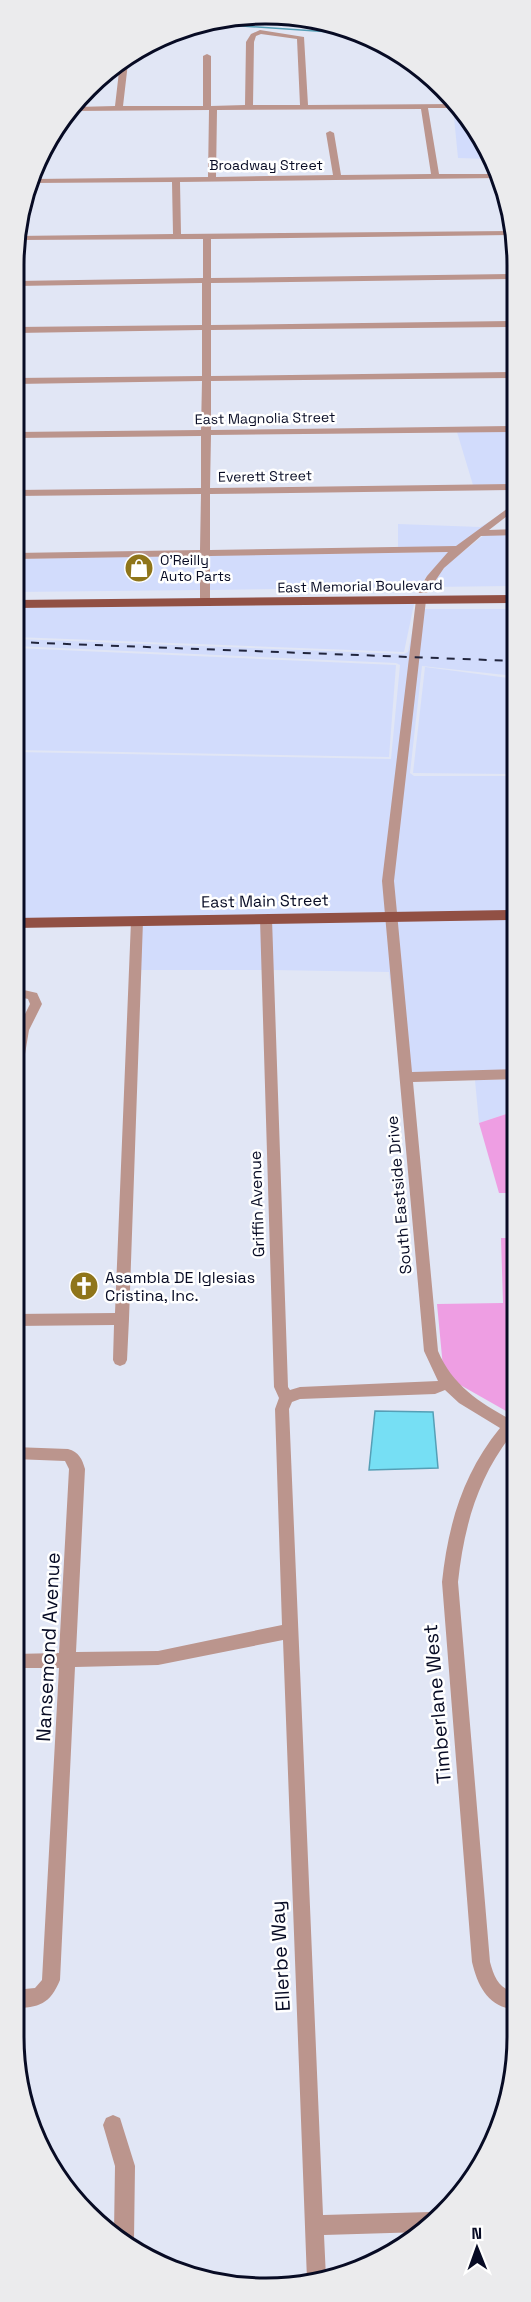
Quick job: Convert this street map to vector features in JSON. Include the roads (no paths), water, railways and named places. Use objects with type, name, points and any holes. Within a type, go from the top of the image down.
[{"type":"main road","name":"East Memorial Boulevard","points":[[205,598],[332,601],[507,591]]},
{"type":"main road","points":[[24,596],[205,598]]},
{"type":"main road","name":"East Memorial Boulevard","points":[[205,598],[422,596],[507,599]]},
{"type":"main road","points":[[24,604],[205,598]]},
{"type":"main road","name":"East Main Street","points":[[24,923],[507,915]]},
{"type":"street","points":[[249,107],[251,39],[258,32],[300,37],[304,107]]},
{"type":"street","points":[[207,56],[212,178]]},
{"type":"street","points":[[120,108],[123,70]]},
{"type":"street","points":[[423,106],[435,176]]},
{"type":"street","points":[[82,109],[447,106]]},
{"type":"street","points":[[330,133],[337,177]]},
{"type":"street","name":"Broadway Street","points":[[39,181],[490,176]]},
{"type":"street","points":[[176,179],[177,237]]},
{"type":"street","points":[[26,238],[505,233]]},
{"type":"street","points":[[205,598],[207,236]]},
{"type":"street","points":[[24,283],[507,277]]},
{"type":"street","points":[[24,330],[507,324]]},
{"type":"street","points":[[24,381],[507,375]]},
{"type":"street","name":"East Magnolia Street","points":[[24,435],[507,429]]},
{"type":"street","name":"Everett Street","points":[[24,493],[507,487]]},
{"type":"street","points":[[422,596],[429,578],[459,549],[507,512]]},
{"type":"street","points":[[482,532],[507,532]]},
{"type":"street","points":[[24,556],[459,549]]},
{"type":"street","name":"South Eastside Drive","points":[[422,596],[388,881],[431,1351],[445,1384],[463,1399],[507,1424]]},
{"type":"street","name":"Griffin Avenue","points":[[266,919],[281,1388],[286,1398],[282,1408],[290,1631]]},
{"type":"street","points":[[120,1360],[136,921]]},
{"type":"street","points":[[24,994],[33,996],[36,1004],[24,1028]]},
{"type":"street","points":[[407,1077],[507,1074]]},
{"type":"street","points":[[24,1320],[122,1319]]},
{"type":"street","points":[[286,1398],[300,1393],[435,1388],[445,1384]]},
{"type":"street","name":"Timberlane West","points":[[507,1433],[477,1471],[466,1495],[457,1524],[450,1582],[481,1962],[485,1978],[493,1991],[507,2000]]},
{"type":"street","name":"Nansemond Avenue","points":[[24,1453],[68,1455],[75,1461],[76,1478],[69,1660],[51,1980],[48,1989],[39,1997],[24,1998]]},
{"type":"street","points":[[24,1661],[158,1658],[290,1631]]},
{"type":"street","name":"Ellerbe Way","points":[[290,1631],[316,2272]]},
{"type":"street","points":[[113,2126],[125,2166],[124,2232]]},
{"type":"street","points":[[315,2225],[420,2222]]},
{"type":"water","points":[[375,1411],[433,1412],[438,1468],[369,1470]]},
{"type":"waterway","points":[[238,26],[327,32]]},
{"type":"railway","points":[[24,642],[507,661]]},
{"type":"place","name":"O'Reilly Auto Parts","points":[[139,568]]},
{"type":"place","name":"Asambla DE Iglesias Cristina, Inc.","points":[[84,1286]]}]
